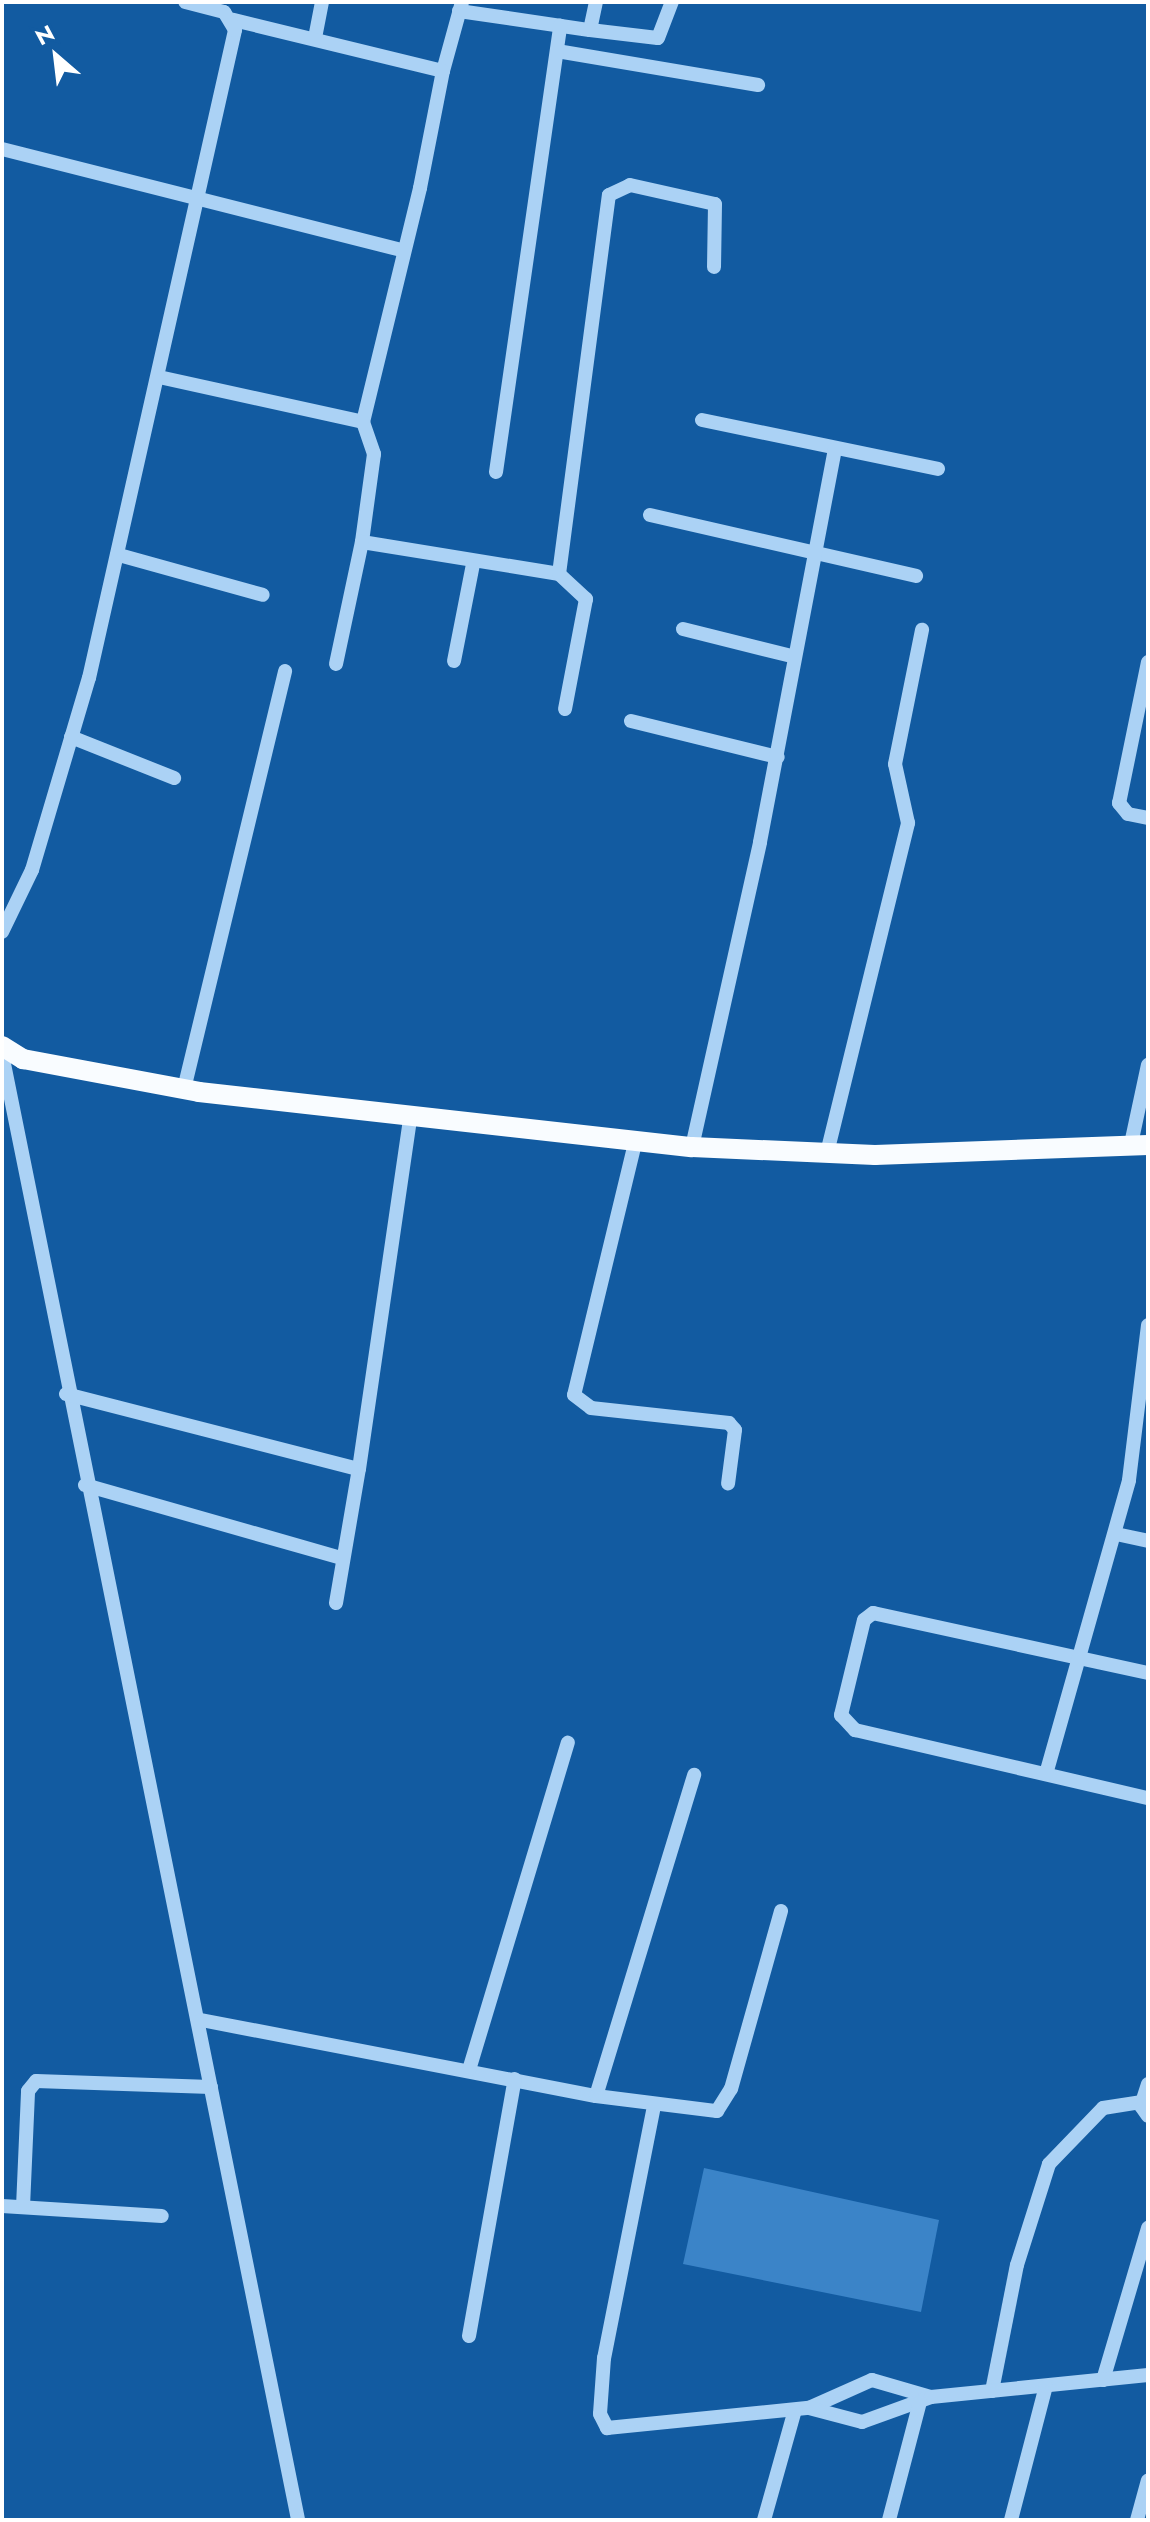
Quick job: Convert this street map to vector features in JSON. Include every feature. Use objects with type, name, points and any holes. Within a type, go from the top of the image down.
[{"type":"main road","points":[[2,1046],[23,1059],[184,1089],[410,1119],[636,1139],[692,1147],[827,1153],[1140,1144]]},
{"type":"street","points":[[185,2],[233,20],[443,71]]},
{"type":"street","points":[[315,38],[322,2]]},
{"type":"street","points":[[590,30],[596,2]]},
{"type":"street","points":[[336,664],[362,542],[374,454],[363,422],[460,6],[560,26],[658,38],[672,2]]},
{"type":"street","points":[[2,932],[32,870],[119,555],[159,377],[193,196],[233,20]]},
{"type":"street","points":[[496,472],[560,26]]},
{"type":"street","points":[[557,51],[758,85]]},
{"type":"street","points":[[2,149],[402,250]]},
{"type":"street","points":[[559,574],[609,195],[630,185],[715,204],[714,267]]},
{"type":"street","points":[[159,377],[363,422]]},
{"type":"street","points":[[702,420],[938,469]]},
{"type":"street","points":[[692,1147],[778,757],[835,449]]},
{"type":"street","points":[[650,515],[916,576]]},
{"type":"street","points":[[362,542],[473,564],[559,574],[586,599],[565,709]]},
{"type":"street","points":[[119,555],[263,595]]},
{"type":"street","points":[[454,661],[473,564]]},
{"type":"street","points":[[683,629],[795,657]]},
{"type":"street","points":[[827,1153],[908,823],[895,764],[922,630]]},
{"type":"street","points":[[1148,662],[1119,803],[1128,814],[1148,818]]},
{"type":"street","points":[[184,1089],[285,671]]},
{"type":"street","points":[[631,721],[778,757]]},
{"type":"street","points":[[71,737],[174,778]]},
{"type":"street","points":[[2,1054],[66,1394],[201,2020],[211,2087],[298,2520]]},
{"type":"street","points":[[1140,1144],[1148,1065]]},
{"type":"street","points":[[336,1603],[341,1558],[359,1469],[410,1119]]},
{"type":"street","points":[[636,1139],[574,1395],[591,1408],[729,1423],[735,1430],[728,1484]]},
{"type":"street","points":[[1046,1774],[1116,1534],[1139,1435],[1148,1325]]},
{"type":"street","points":[[66,1394],[359,1469]]},
{"type":"street","points":[[85,1485],[341,1558]]},
{"type":"street","points":[[1116,1534],[1148,1541]]},
{"type":"street","points":[[1148,1673],[881,1612],[864,1620],[841,1708],[845,1725],[1148,1798]]},
{"type":"street","points":[[469,2070],[568,1743]]},
{"type":"street","points":[[596,2096],[694,1775]]},
{"type":"street","points":[[201,2020],[596,2096],[709,2114],[725,2101],[781,1911]]},
{"type":"street","points":[[469,2336],[515,2079]]},
{"type":"street","points":[[23,2207],[28,2091],[36,2081],[211,2087]]},
{"type":"street","points":[[1148,2084],[1141,2102],[1148,2116]]},
{"type":"street","points":[[992,2391],[1017,2265],[1049,2164],[1103,2108],[1141,2102]]},
{"type":"street","points":[[654,2106],[604,2358],[601,2421],[614,2429],[802,2409],[872,2380],[926,2399]]},
{"type":"street","points":[[2,2206],[162,2216]]},
{"type":"street","points":[[1103,2380],[1148,2228]]},
{"type":"street","points":[[802,2409],[862,2422],[926,2399],[1148,2375]]},
{"type":"street","points":[[1011,2520],[1046,2386]]},
{"type":"street","points":[[889,2520],[926,2399]]},
{"type":"street","points":[[764,2520],[802,2409]]},
{"type":"street","points":[[1137,2520],[1148,2480]]},
{"type":"building","points":[[704,2168],[939,2220],[921,2312],[683,2264]]}]
